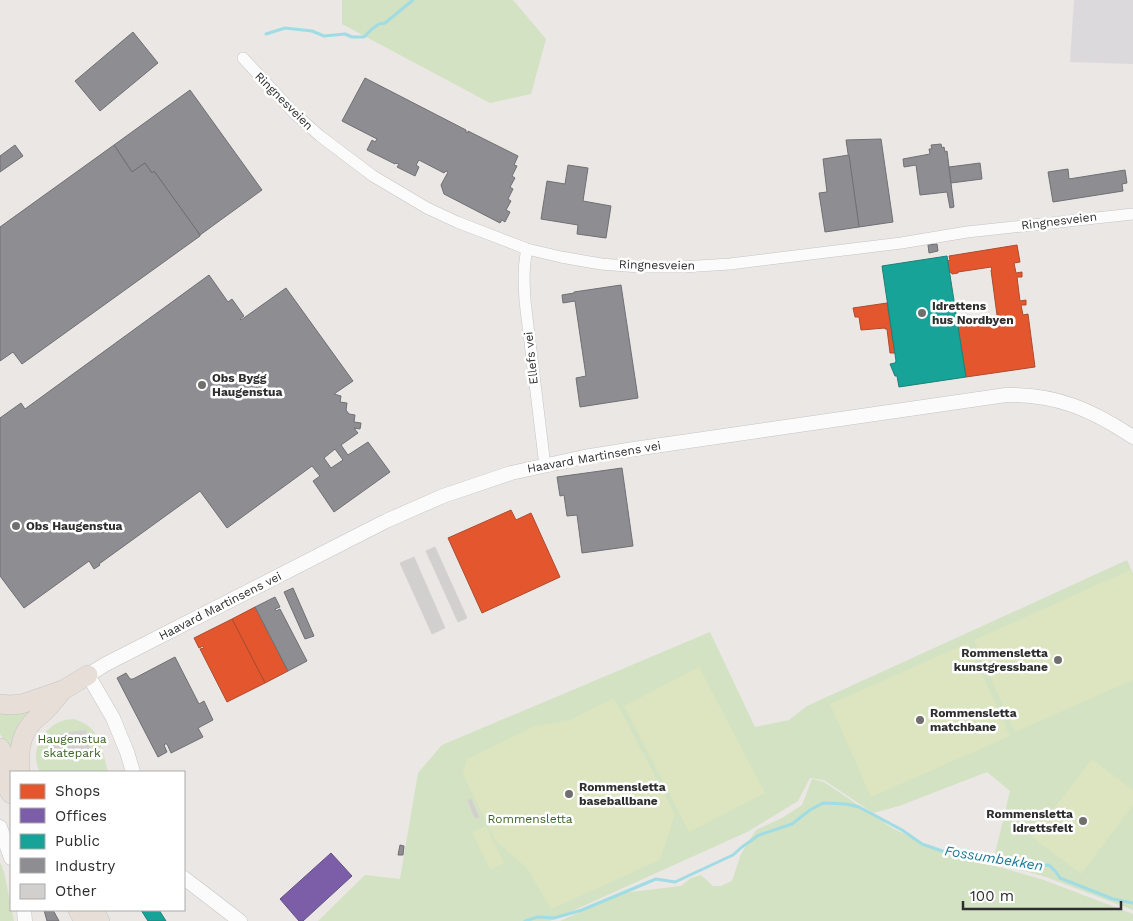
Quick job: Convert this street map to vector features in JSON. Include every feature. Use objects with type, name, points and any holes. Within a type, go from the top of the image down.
[{"type":"highway","points":[[0,704],[21,704],[63,690],[88,675]]},
{"type":"highway","points":[[20,771],[21,741],[24,734],[29,726],[63,690]]},
{"type":"highway","points":[[0,748],[13,771]]},
{"type":"highway","points":[[0,775],[10,792]]},
{"type":"street","name":"Ringnesveien","points":[[243,58],[294,113],[320,136],[373,176],[400,193],[442,215],[527,250],[561,257],[601,264],[639,267],[730,264],[901,243],[967,232],[1133,214]]},
{"type":"street","name":"Ellefs vei","points":[[527,250],[524,264],[525,301],[545,466]]},
{"type":"street","name":"Haavard Martinsens vei","points":[[88,675],[306,561],[411,509],[482,482],[512,473],[584,457],[634,449],[1006,395],[1033,395],[1077,406],[1102,418],[1133,437]]},
{"type":"street","points":[[88,675],[113,718],[133,771]]},
{"type":"street","points":[[0,827],[10,855]]},
{"type":"street","points":[[185,879],[240,921]]},
{"type":"shaded area","points":[[1074,0],[1133,0],[1133,64],[1070,62]]},
{"type":"green space","points":[[342,0],[513,0],[546,39],[531,94],[490,103],[342,24]]},
{"type":"green space","name":"Rommensletta","points":[[1127,560],[1133,574],[1133,910],[1046,877],[993,862],[1010,791],[987,772],[899,806],[873,813],[824,780],[810,778],[798,801],[747,832],[550,921],[318,921],[365,875],[400,879],[418,773],[442,745],[710,632],[755,727],[789,720],[807,706]]},
{"type":"green space","name":"Rommensletta kunstgressbane","points":[[1130,570],[1133,577],[1133,680],[1015,732],[974,640]]},
{"type":"green space","name":"Rommensletta matchbane","points":[[968,643],[1010,736],[871,797],[830,704]]},
{"type":"green space","points":[[699,667],[765,793],[689,832],[624,706]]},
{"type":"green space","name":"Rommensletta baseballbane","points":[[614,698],[675,814],[660,860],[551,909],[527,868],[495,840],[463,774],[467,759],[535,726],[570,720]]},
{"type":"green space","points":[[35,706],[14,757],[0,734],[0,709]]},
{"type":"green space","name":"Haugenstua skatepark","points":[[73,719],[89,727],[101,747],[108,771],[40,771],[36,757],[39,742],[49,729],[63,720]]},
{"type":"green space","name":"Rommensletta idrettsfelt","points":[[1092,759],[1133,790],[1133,805],[1081,874],[1032,837]]},
{"type":"green space","points":[[812,779],[824,782],[892,828],[935,849],[1044,880],[1133,914],[1133,921],[560,921],[622,893],[681,886],[691,878],[701,875],[713,886],[721,886],[732,881],[741,854],[756,830],[782,818],[802,805]]},
{"type":"green space","points":[[486,826],[504,863],[490,870],[472,832]]},
{"type":"green space","points":[[0,862],[10,901],[10,911],[12,911],[14,921],[0,921]]},
{"type":"building: Shops","points":[[1017,245],[1020,262],[1014,263],[1016,273],[1022,272],[1022,277],[1017,277],[1020,301],[1026,300],[1026,305],[1021,305],[1023,315],[1028,314],[1035,367],[966,377],[957,324],[965,321],[965,324],[999,319],[992,270],[991,267],[952,274],[951,272],[949,273],[947,261],[950,260],[949,256]]},
{"type":"building: Shops","points":[[887,303],[895,353],[890,353],[887,329],[861,330],[859,317],[855,317],[853,308]]},
{"type":"building: Shops","points":[[511,510],[516,520],[531,513],[560,577],[482,613],[448,538]]},
{"type":"building: Shops","points":[[255,607],[288,671],[265,683],[232,619]]},
{"type":"building: Shops","points":[[232,619],[265,683],[227,702],[200,649],[204,648],[203,646],[199,648],[194,638]]},
{"type":"building: Offices","points":[[331,853],[352,876],[303,921],[299,921],[280,899]]},
{"type":"building: Public","name":"Idrettens hus Nordbyen","points":[[947,256],[966,377],[899,387],[897,376],[895,376],[890,364],[896,361],[882,266]]},
{"type":"building: Public","points":[[142,911],[160,911],[166,921],[148,921]]},
{"type":"building: Industry","points":[[133,32],[158,63],[100,111],[75,81]]},
{"type":"building: Industry","points":[[365,78],[466,130],[466,132],[468,133],[468,131],[518,156],[514,165],[517,166],[512,176],[515,178],[510,187],[513,189],[508,199],[511,201],[506,210],[510,212],[505,222],[502,220],[500,223],[444,194],[441,185],[448,172],[444,173],[419,160],[416,165],[419,167],[415,176],[397,167],[399,164],[395,164],[367,150],[372,140],[375,142],[377,139],[342,121]]},
{"type":"building: Industry","points":[[190,90],[262,190],[200,235],[154,171],[152,173],[145,163],[132,172],[114,145]]},
{"type":"building: Industry","points":[[881,139],[893,222],[859,227],[846,140]]},
{"type":"building: Industry","points":[[941,144],[945,152],[947,151],[954,207],[950,208],[947,192],[920,195],[916,165],[904,167],[903,159],[930,154],[929,149],[932,149],[931,145]]},
{"type":"building: Industry","points":[[15,145],[23,156],[0,172],[0,156]]},
{"type":"building: Industry","points":[[114,145],[132,172],[145,163],[152,173],[154,171],[200,236],[22,364],[13,352],[0,361],[0,227]]},
{"type":"building: Industry","points":[[849,155],[859,227],[825,232],[819,193],[827,192],[823,159]]},
{"type":"building: Industry","points":[[980,163],[982,179],[951,183],[949,167]]},
{"type":"building: Industry","points":[[568,165],[588,168],[583,201],[611,206],[606,238],[577,234],[578,225],[541,219],[547,181],[565,184]]},
{"type":"building: Industry","points":[[1068,169],[1069,179],[1125,170],[1127,183],[1122,184],[1123,191],[1053,202],[1048,172]]},
{"type":"building: Industry","points":[[937,244],[938,251],[929,253],[928,245]]},
{"type":"building: Industry","points":[[209,275],[228,302],[232,299],[244,316],[241,320],[286,288],[353,381],[334,394],[341,396],[340,402],[347,403],[346,410],[349,414],[355,415],[354,422],[361,423],[360,429],[354,428],[358,433],[341,445],[348,455],[368,442],[390,472],[334,512],[313,481],[320,476],[312,466],[227,528],[200,491],[94,569],[89,561],[24,608],[0,576],[0,418],[21,403],[25,409]],"holes":[[[335,449],[343,460],[331,468],[324,458]]]},
{"type":"building: Industry","points":[[621,285],[638,398],[580,407],[576,378],[586,376],[575,301],[563,303],[562,295]]},
{"type":"building: Industry","points":[[622,468],[633,546],[582,553],[577,515],[567,516],[564,495],[560,496],[557,477]]},
{"type":"building: Industry","points":[[293,588],[314,636],[305,639],[284,592]]},
{"type":"building: Industry","points":[[275,597],[280,607],[275,609],[276,611],[280,609],[307,661],[288,671],[255,607]]},
{"type":"building: Industry","points":[[175,657],[199,704],[204,701],[213,720],[198,728],[203,737],[171,753],[167,744],[165,744],[167,752],[158,757],[117,678],[126,673],[130,679],[133,679]]},
{"type":"building: Industry","points":[[400,845],[404,846],[403,855],[398,855]]},
{"type":"building: Industry","points":[[44,911],[54,911],[59,921],[47,921]]},
{"type":"building: Other","points":[[435,547],[467,618],[458,622],[426,551]]},
{"type":"building: Other","points":[[414,557],[445,628],[432,634],[400,563]]},
{"type":"building: Other","points":[[86,730],[90,753],[53,759],[49,736]]},
{"type":"building: Other","points":[[471,799],[479,817],[475,818],[468,801]]},
{"type":"waterway","points":[[266,34],[285,28],[312,31],[324,36],[345,34],[352,37],[364,37],[372,29],[379,24],[385,23],[413,0]]},
{"type":"waterway","name":"Fossumbekken","points":[[525,921],[538,917],[554,918],[582,910],[656,879],[675,882],[733,855],[759,835],[792,824],[823,803],[846,804],[859,807],[902,830],[922,844],[951,854],[1030,863],[1038,866],[1049,865],[1060,878],[1113,899],[1133,903]]},
{"type":"place","name":"Idrettens hus Nordbyen","points":[[922,313]]},
{"type":"place","name":"Obs Bygg Haugenstua","points":[[202,385]]},
{"type":"place","name":"Obs Haugenstua","points":[[16,526]]},
{"type":"place","name":"Rommensletta kunstgressbane","points":[[1058,660]]},
{"type":"place","name":"Rommensletta matchbane","points":[[920,720]]},
{"type":"place","name":"Rommensletta baseballbane","points":[[569,794]]},
{"type":"place","name":"Rommensletta idrettsfelt","points":[[1083,821]]}]
